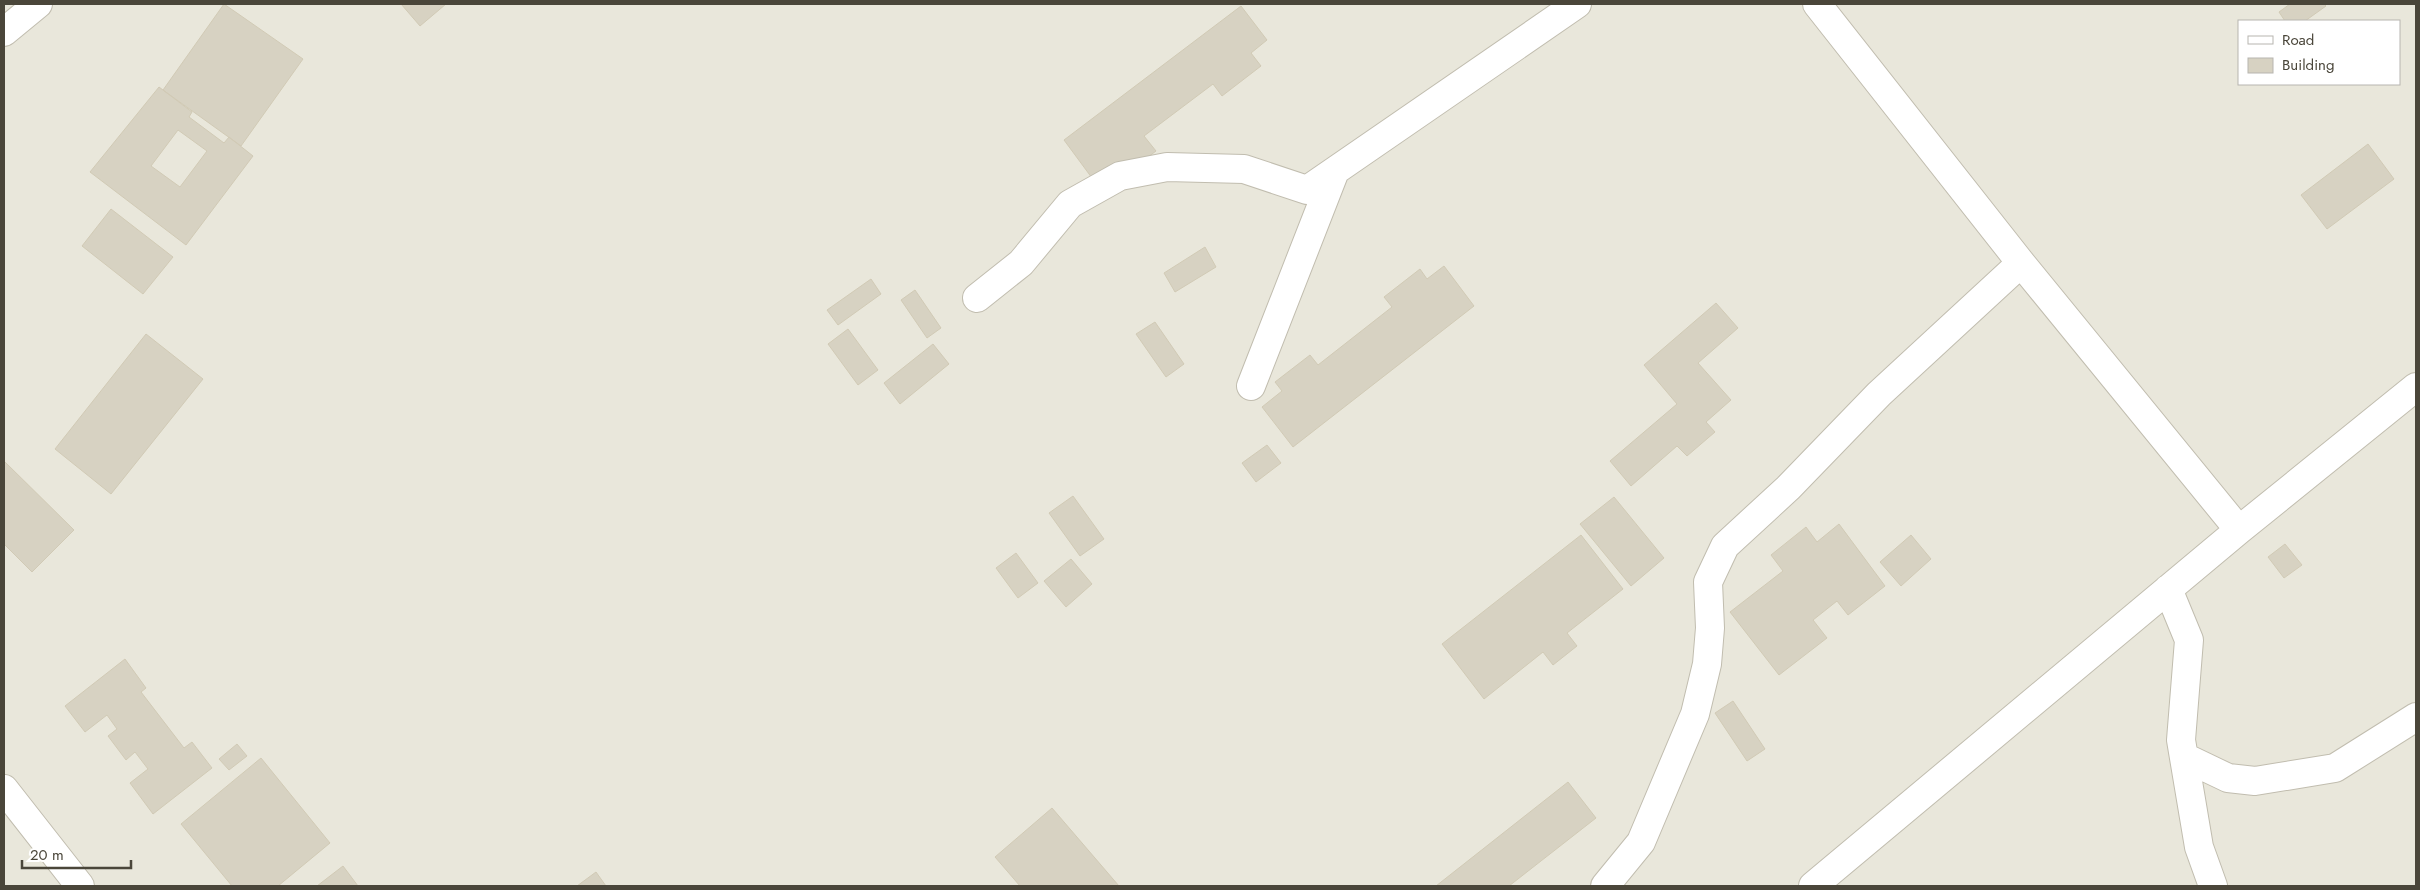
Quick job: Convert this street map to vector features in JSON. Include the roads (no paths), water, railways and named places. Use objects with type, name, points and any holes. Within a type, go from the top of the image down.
[{"type":"street","points":[[4,32],[38,4]]},
{"type":"street","points":[[977,298],[1021,263],[1070,204],[1120,176],[1167,167],[1244,169],[1306,190],[1577,4]]},
{"type":"street","points":[[1817,4],[2021,263],[2239,530]]},
{"type":"street","points":[[1251,386],[1335,171]]},
{"type":"street","points":[[1605,886],[1641,842],[1695,714],[1707,664],[1710,628],[1708,582],[1725,546],[1788,488],[1879,394],[2021,263]]},
{"type":"street","points":[[1813,886],[2239,530],[2416,387]]},
{"type":"street","points":[[2168,589],[2189,640],[2181,740],[2199,847],[2213,886]]},
{"type":"street","points":[[2184,757],[2228,778],[2255,781],[2334,768],[2416,717]]},
{"type":"street","points":[[4,789],[80,886]]}]
